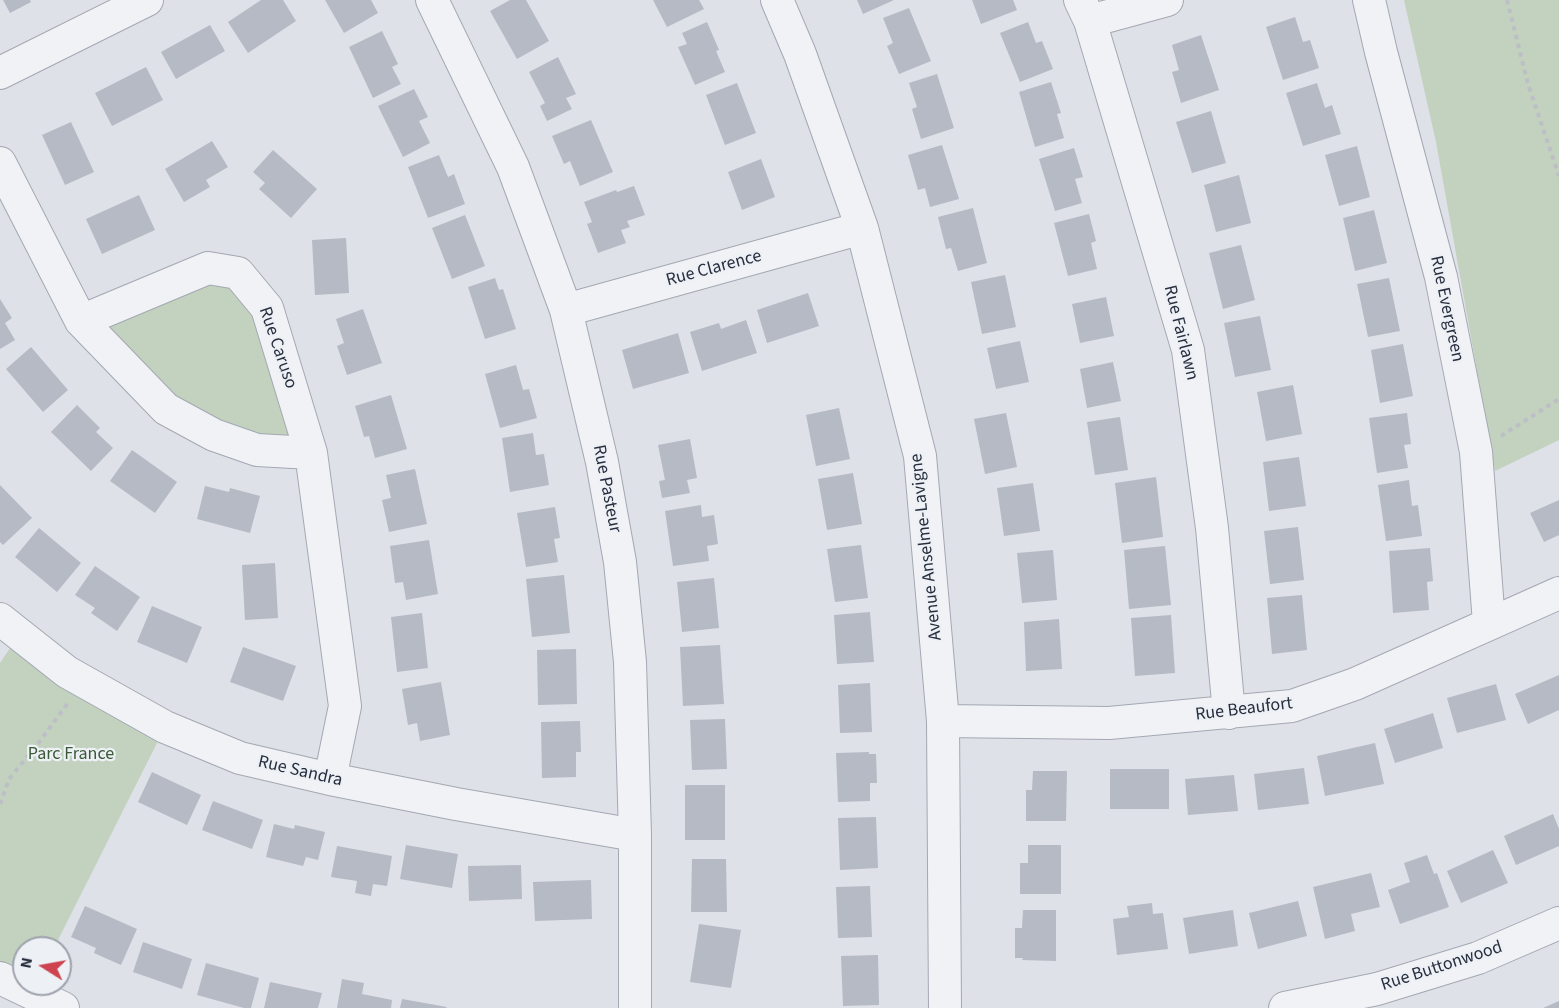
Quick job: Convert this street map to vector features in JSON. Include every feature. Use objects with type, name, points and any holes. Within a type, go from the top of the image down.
[{"type":"street","points":[[0,73],[147,0]]},
{"type":"street","name":"Rue Pasteur","points":[[432,0],[513,167],[566,310],[602,462],[620,562],[630,662],[635,835],[634,1008]]},
{"type":"street","name":"Avenue Anselme-Lavigne","points":[[777,0],[800,54],[862,228],[920,456],[943,721],[945,1008]]},
{"type":"street","points":[[1085,11],[1167,0]]},
{"type":"street","name":"Rue Evergreen","points":[[1369,0],[1441,277],[1476,452],[1490,624]]},
{"type":"street","name":"Rue Fairlawn","points":[[1085,11],[1188,350],[1212,528],[1229,713]]},
{"type":"street","points":[[0,163],[81,321],[166,408],[214,435],[256,450],[311,453]]},
{"type":"street","name":"Rue Clarence","points":[[566,310],[862,228]]},
{"type":"street","name":"Rue Caruso","points":[[81,321],[208,268],[238,273],[267,308],[311,453],[345,706],[330,779]]},
{"type":"street","name":"Rue Beaufort","points":[[943,721],[1109,723],[1292,706],[1355,684],[1559,592]]},
{"type":"street","name":"Rue Sandra","points":[[0,619],[67,672],[165,727],[240,758],[456,804],[635,835]]},
{"type":"street","name":"Rue Buttonwood","points":[[1286,1008],[1377,989],[1478,958],[1559,923]]},
{"type":"street","points":[[0,978],[63,1008]]},
{"type":"path","points":[[1507,0],[1528,84],[1559,176]]},
{"type":"path","points":[[1476,452],[1559,399]]},
{"type":"path","points":[[0,804],[9,779],[84,680]]},
{"type":"green space","points":[[1404,0],[1559,0],[1559,440],[1495,471],[1436,142]]},
{"type":"green space","points":[[215,280],[237,290],[258,317],[294,441],[221,428],[170,397],[96,322]]},
{"type":"green space","name":"Parc France","points":[[19,635],[165,727],[60,936],[12,936],[12,981],[0,978],[0,663]]},
{"type":"building","points":[[3,0],[30,0],[31,2],[10,13]]},
{"type":"building","points":[[261,0],[283,0],[296,21],[248,53],[228,22]]},
{"type":"building","points":[[325,0],[371,0],[378,13],[344,33]]},
{"type":"building","points":[[510,0],[526,0],[549,41],[517,59],[490,11]]},
{"type":"building","points":[[653,0],[699,0],[704,9],[667,27]]},
{"type":"building","points":[[857,0],[894,0],[863,14]]},
{"type":"building","points":[[972,0],[1013,0],[1017,10],[981,24]]},
{"type":"building","points":[[909,8],[931,61],[899,74],[887,46],[893,43],[883,18]]},
{"type":"building","points":[[1295,17],[1303,42],[1310,40],[1319,68],[1283,80],[1266,27]]},
{"type":"building","points":[[707,22],[719,50],[716,51],[725,72],[695,85],[678,47],[687,44],[682,33]]},
{"type":"building","points":[[1028,22],[1036,43],[1042,41],[1053,69],[1020,82],[1000,33]]},
{"type":"building","points":[[210,25],[225,51],[176,79],[161,52]]},
{"type":"building","points":[[382,31],[398,64],[392,67],[401,84],[373,98],[349,47]]},
{"type":"building","points":[[1201,35],[1219,90],[1181,103],[1172,72],[1179,70],[1172,45]]},
{"type":"building","points":[[558,57],[576,94],[566,98],[572,109],[547,121],[540,106],[545,103],[529,72]]},
{"type":"building","points":[[146,67],[163,100],[112,126],[95,93]]},
{"type":"building","points":[[937,74],[954,128],[921,139],[912,109],[917,107],[909,83]]},
{"type":"building","points":[[1051,82],[1061,113],[1057,114],[1064,138],[1035,147],[1019,92]]},
{"type":"building","points":[[737,83],[756,133],[725,145],[706,95]]},
{"type":"building","points":[[1317,83],[1325,108],[1332,105],[1341,134],[1303,146],[1286,93]]},
{"type":"building","points":[[414,89],[428,117],[419,121],[430,143],[403,157],[378,106]]},
{"type":"building","points":[[1211,111],[1226,163],[1192,173],[1176,122]]},
{"type":"building","points":[[591,120],[613,172],[580,186],[570,161],[564,164],[552,136]]},
{"type":"building","points":[[71,122],[94,172],[65,185],[42,135]]},
{"type":"building","points":[[212,141],[228,167],[206,180],[210,187],[184,202],[165,169]]},
{"type":"building","points":[[942,145],[959,199],[930,207],[925,188],[918,190],[908,155]]},
{"type":"building","points":[[1357,146],[1370,197],[1339,206],[1325,155]]},
{"type":"building","points":[[1074,148],[1083,177],[1075,179],[1082,203],[1055,211],[1039,159]]},
{"type":"building","points":[[273,150],[317,189],[291,218],[259,189],[265,183],[253,172]]},
{"type":"building","points":[[439,155],[448,177],[454,174],[465,204],[428,218],[408,167]]},
{"type":"building","points":[[761,159],[775,197],[742,210],[728,172]]},
{"type":"building","points":[[1239,175],[1251,223],[1216,232],[1204,185]]},
{"type":"building","points":[[634,186],[645,215],[627,221],[630,227],[621,230],[626,243],[598,253],[587,224],[592,222],[584,202]]},
{"type":"building","points":[[139,195],[155,230],[102,254],[86,219]]},
{"type":"building","points":[[973,208],[987,263],[958,271],[951,248],[946,249],[938,217]]},
{"type":"building","points":[[1374,210],[1387,263],[1355,271],[1343,218]]},
{"type":"building","points":[[1089,214],[1096,241],[1091,243],[1097,269],[1068,276],[1054,223]]},
{"type":"building","points":[[465,215],[485,266],[452,279],[432,228]]},
{"type":"building","points":[[346,238],[349,293],[315,295],[312,240]]},
{"type":"building","points":[[1241,245],[1255,300],[1223,309],[1209,253]]},
{"type":"building","points":[[1005,275],[1016,327],[982,334],[971,282]]},
{"type":"building","points":[[495,278],[499,290],[503,289],[516,329],[485,339],[468,287]]},
{"type":"building","points":[[1389,278],[1400,331],[1368,337],[1357,284]]},
{"type":"building","points":[[808,293],[819,326],[767,343],[757,310]]},
{"type":"building","points":[[1106,297],[1114,336],[1080,343],[1072,304]]},
{"type":"building","points":[[0,299],[12,318],[5,323],[15,340],[0,349]]},
{"type":"building","points":[[363,309],[382,363],[347,375],[337,346],[344,343],[336,319]]},
{"type":"building","points":[[1260,316],[1271,370],[1235,377],[1224,323]]},
{"type":"building","points":[[746,320],[757,353],[702,371],[690,332],[719,323],[721,329]]},
{"type":"building","points":[[678,333],[689,373],[633,389],[622,350]]},
{"type":"building","points":[[1020,341],[1029,382],[996,389],[987,348]]},
{"type":"building","points":[[1403,344],[1413,396],[1380,403],[1371,350]]},
{"type":"building","points":[[31,347],[68,390],[43,412],[6,369]]},
{"type":"building","points":[[1113,362],[1121,401],[1087,408],[1080,369]]},
{"type":"building","points":[[516,365],[523,390],[529,389],[537,418],[500,428],[485,374]]},
{"type":"building","points":[[1293,385],[1302,434],[1266,441],[1257,392]]},
{"type":"building","points":[[391,395],[407,449],[375,458],[369,436],[364,437],[355,406]]},
{"type":"building","points":[[77,405],[100,428],[96,432],[113,448],[91,471],[51,432]]},
{"type":"building","points":[[839,408],[850,459],[816,466],[806,415]]},
{"type":"building","points":[[1006,413],[1017,467],[985,474],[974,419]]},
{"type":"building","points":[[1407,413],[1411,444],[1404,445],[1408,468],[1377,473],[1369,418]]},
{"type":"building","points":[[1120,417],[1128,470],[1095,475],[1087,422]]},
{"type":"building","points":[[533,433],[536,455],[544,454],[549,485],[510,492],[502,438]]},
{"type":"building","points":[[690,439],[697,478],[687,480],[690,493],[662,498],[659,481],[665,480],[658,445]]},
{"type":"building","points":[[132,450],[177,482],[155,513],[110,481]]},
{"type":"building","points":[[1299,457],[1306,506],[1269,511],[1263,462]]},
{"type":"building","points":[[415,469],[427,524],[389,532],[382,500],[391,498],[386,475]]},
{"type":"building","points":[[853,473],[862,524],[827,530],[818,479]]},
{"type":"building","points":[[1156,477],[1163,537],[1122,543],[1115,483]]},
{"type":"building","points":[[1409,480],[1412,506],[1418,505],[1422,536],[1386,541],[1378,485]]},
{"type":"building","points":[[1033,483],[1040,531],[1004,536],[997,488]]},
{"type":"building","points":[[0,485],[32,518],[3,545],[0,542]]},
{"type":"building","points":[[205,486],[229,492],[230,488],[260,496],[250,533],[197,519]]},
{"type":"building","points":[[1559,500],[1559,535],[1544,542],[1530,513]]},
{"type":"building","points":[[701,505],[702,517],[714,515],[718,544],[707,546],[709,561],[673,566],[665,511]]},
{"type":"building","points":[[555,507],[560,538],[554,539],[558,562],[526,567],[517,513]]},
{"type":"building","points":[[1298,527],[1304,580],[1270,584],[1264,531]]},
{"type":"building","points":[[39,528],[81,563],[57,592],[15,557]]},
{"type":"building","points":[[429,540],[438,594],[406,600],[403,582],[395,583],[390,546]]},
{"type":"building","points":[[861,545],[868,598],[835,602],[827,549]]},
{"type":"building","points":[[1165,546],[1171,605],[1129,609],[1124,550]]},
{"type":"building","points":[[1430,548],[1433,581],[1427,582],[1429,610],[1393,613],[1389,551]]},
{"type":"building","points":[[1053,550],[1057,600],[1022,603],[1017,553]]},
{"type":"building","points":[[275,563],[278,618],[245,620],[242,565]]},
{"type":"building","points":[[95,566],[140,597],[117,631],[91,613],[95,608],[75,595]]},
{"type":"building","points":[[564,575],[570,633],[532,637],[526,579]]},
{"type":"building","points":[[714,578],[719,628],[682,632],[677,582]]},
{"type":"building","points":[[1302,595],[1307,650],[1272,654],[1267,598]]},
{"type":"building","points":[[152,606],[202,627],[187,663],[137,642]]},
{"type":"building","points":[[870,612],[874,662],[837,664],[834,615]]},
{"type":"building","points":[[422,613],[428,668],[397,672],[391,617]]},
{"type":"building","points":[[1171,615],[1175,673],[1135,676],[1131,618]]},
{"type":"building","points":[[1059,619],[1062,669],[1026,671],[1024,622]]},
{"type":"building","points":[[720,645],[724,704],[683,706],[680,647]]},
{"type":"building","points":[[243,647],[296,666],[283,701],[230,682]]},
{"type":"building","points":[[576,649],[577,704],[538,705],[537,650]]},
{"type":"building","points":[[1559,675],[1559,710],[1528,724],[1515,694]]},
{"type":"building","points":[[441,682],[450,735],[420,741],[417,723],[408,725],[402,689]]},
{"type":"building","points":[[870,683],[872,732],[840,733],[838,685]]},
{"type":"building","points":[[1496,684],[1506,720],[1457,733],[1447,698]]},
{"type":"building","points":[[1433,713],[1443,748],[1395,763],[1384,729]]},
{"type":"building","points":[[725,719],[727,769],[692,770],[690,720]]},
{"type":"building","points":[[580,721],[581,752],[576,752],[576,777],[542,778],[541,722]]},
{"type":"building","points":[[1375,743],[1384,784],[1325,796],[1317,756]]},
{"type":"building","points":[[869,752],[869,754],[876,754],[877,783],[870,783],[870,801],[838,802],[836,753]]},
{"type":"building","points":[[1304,768],[1309,804],[1258,810],[1254,774]]},
{"type":"building","points":[[1110,769],[1169,769],[1169,809],[1110,809]]},
{"type":"building","points":[[1033,771],[1067,771],[1066,821],[1026,821],[1026,790],[1032,790]]},
{"type":"building","points":[[152,772],[201,795],[187,825],[138,802]]},
{"type":"building","points":[[1234,775],[1238,811],[1188,815],[1185,779]]},
{"type":"building","points":[[685,785],[725,785],[725,840],[685,840]]},
{"type":"building","points":[[213,801],[263,820],[252,849],[202,830]]},
{"type":"building","points":[[1553,814],[1559,829],[1559,846],[1516,865],[1504,836]]},
{"type":"building","points":[[876,817],[878,868],[840,870],[838,818]]},
{"type":"building","points":[[274,824],[294,829],[295,825],[325,832],[318,860],[306,857],[303,866],[266,857]]},
{"type":"building","points":[[406,845],[458,854],[452,888],[400,879]]},
{"type":"building","points":[[1028,845],[1061,845],[1061,894],[1020,894],[1020,863],[1028,863]]},
{"type":"building","points":[[337,846],[392,856],[387,886],[373,884],[371,896],[355,893],[357,881],[331,877]]},
{"type":"building","points":[[1493,850],[1508,883],[1461,903],[1447,871]]},
{"type":"building","points":[[1427,855],[1434,874],[1437,873],[1449,907],[1400,924],[1388,890],[1410,882],[1404,863]]},
{"type":"building","points":[[692,859],[726,859],[727,912],[691,912]]},
{"type":"building","points":[[521,865],[522,899],[469,901],[468,866]]},
{"type":"building","points":[[1371,873],[1380,907],[1351,914],[1355,931],[1325,939],[1313,887]]},
{"type":"building","points":[[591,880],[592,919],[535,921],[533,882]]},
{"type":"building","points":[[870,886],[872,937],[838,938],[836,887]]},
{"type":"building","points":[[1298,901],[1307,936],[1258,949],[1249,913]]},
{"type":"building","points":[[1152,903],[1153,914],[1163,913],[1168,949],[1117,955],[1113,919],[1129,917],[1127,906]]},
{"type":"building","points":[[85,906],[137,929],[121,965],[94,953],[96,948],[71,936]]},
{"type":"building","points":[[1023,910],[1056,910],[1056,961],[1015,958],[1015,928],[1022,928]]},
{"type":"building","points":[[1233,910],[1238,946],[1189,954],[1183,918]]},
{"type":"building","points":[[699,924],[741,930],[731,988],[690,982]]},
{"type":"building","points":[[143,942],[192,959],[182,989],[133,972]]},
{"type":"building","points":[[878,955],[879,1005],[843,1006],[841,956]]},
{"type":"building","points":[[206,963],[259,978],[251,1008],[197,995]]},
{"type":"building","points":[[342,979],[364,983],[362,994],[392,1000],[391,1008],[337,1008]]},
{"type":"building","points":[[270,982],[322,993],[318,1008],[264,1008]]},
{"type":"building","points":[[402,999],[447,1007],[400,1008]]},
{"type":"building","points":[[1559,1001],[1559,1008],[1543,1008]]}]
